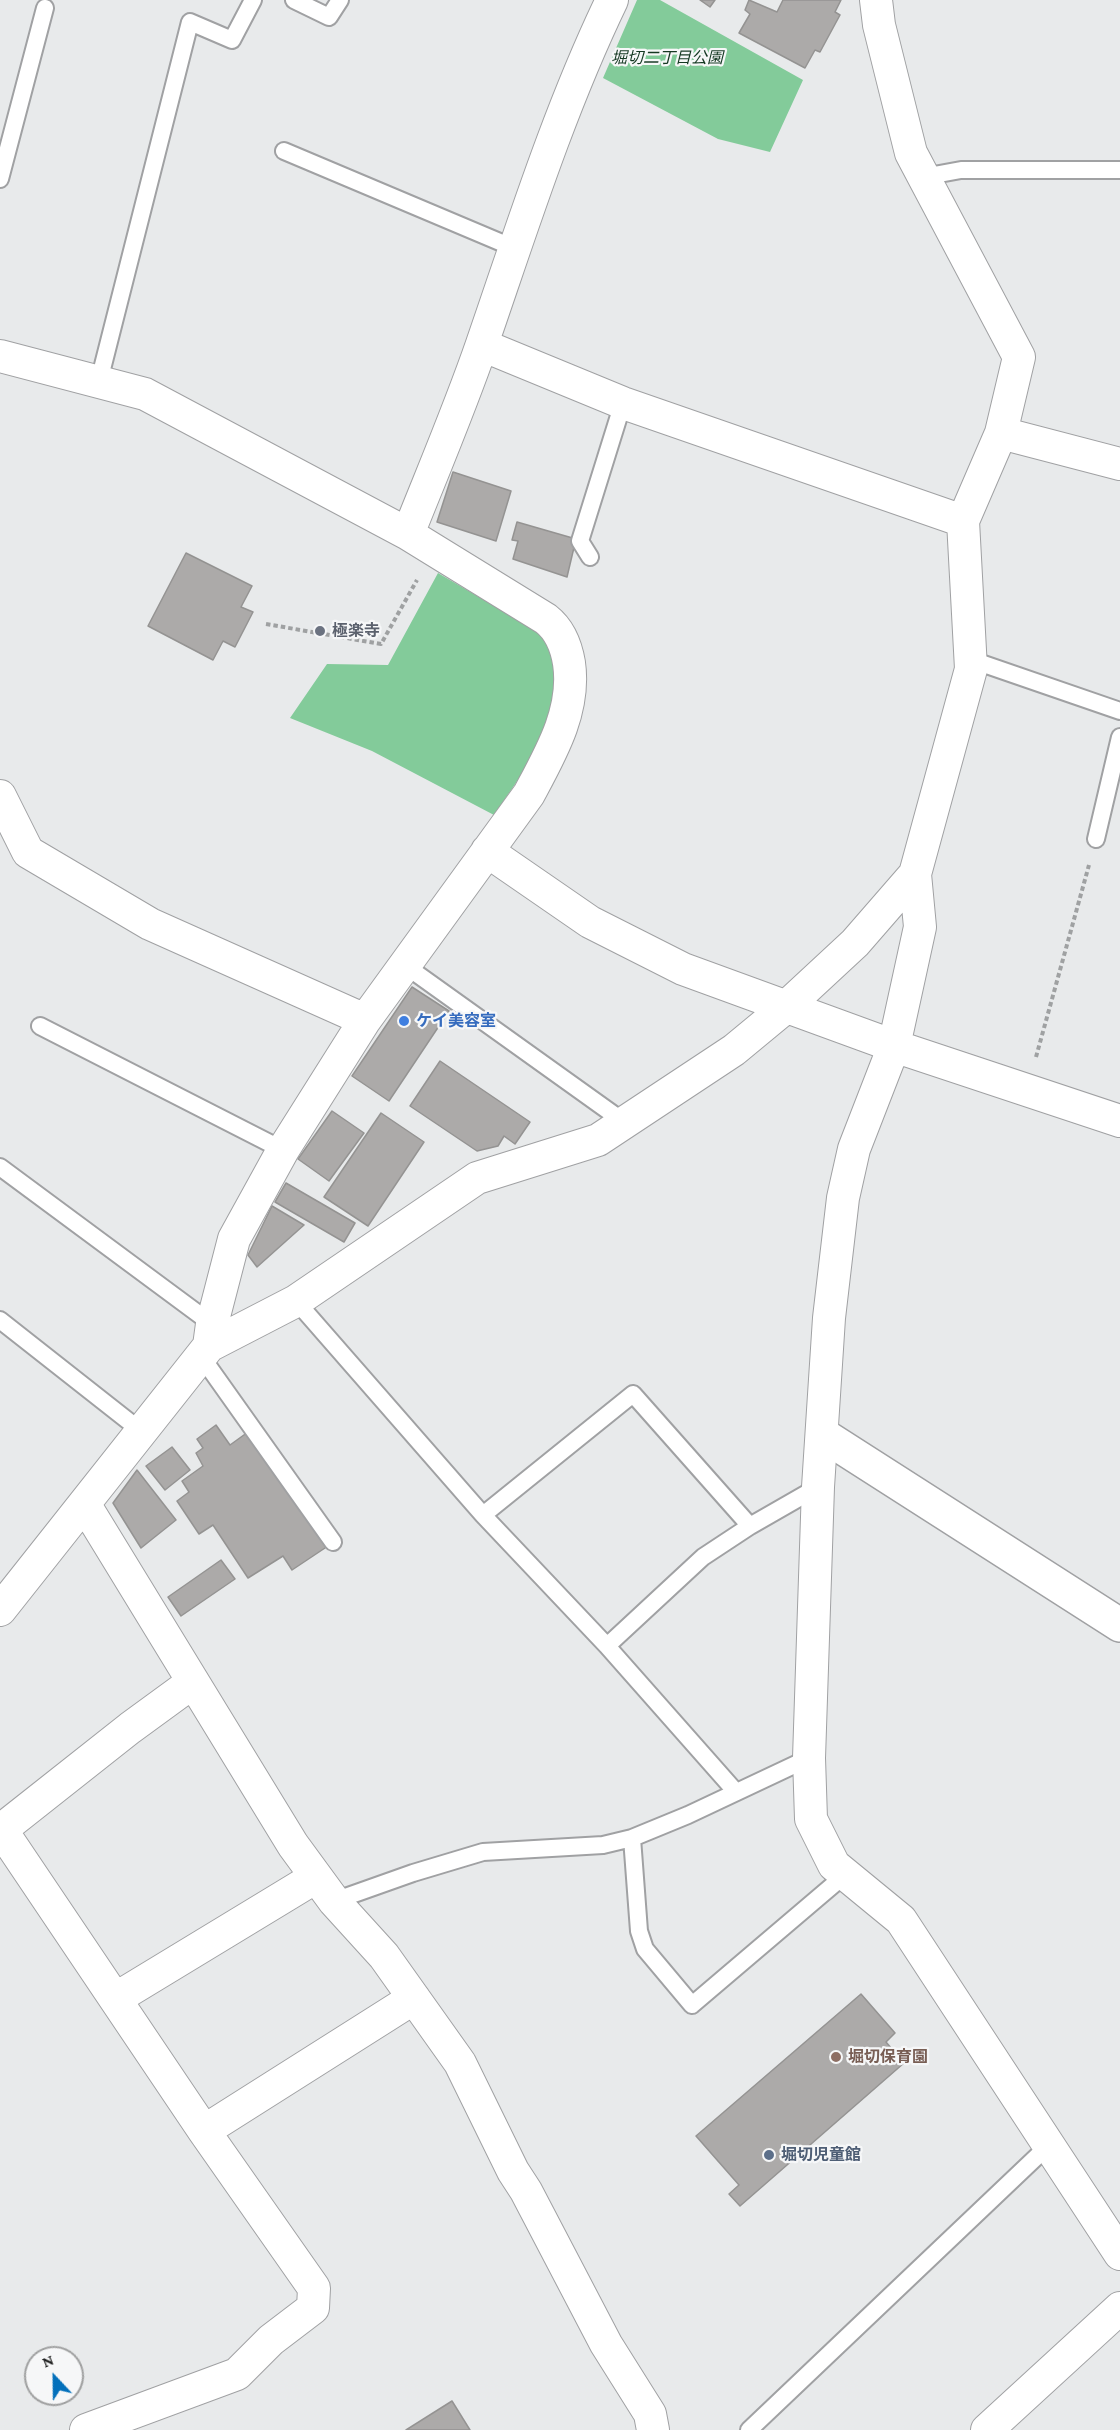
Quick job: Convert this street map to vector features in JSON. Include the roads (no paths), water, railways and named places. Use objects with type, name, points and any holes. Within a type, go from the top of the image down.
[{"type":"street","points":[[408,534],[482,345],[514,248],[593,39],[612,0]]},
{"type":"street","points":[[876,0],[879,25],[911,153],[1019,357],[1001,433],[963,521],[971,669],[915,874],[920,927],[894,1046],[854,1149],[843,1198],[829,1318],[818,1487],[809,1758],[811,1819],[834,1865],[901,1920],[1120,2254]]},
{"type":"street","points":[[482,345],[623,403],[963,521]]},
{"type":"street","points":[[0,356],[145,394],[408,534],[556,626],[567,649],[572,680],[566,715],[549,757],[529,794],[365,1020],[283,1150],[234,1239],[207,1342],[85,1505],[0,1610]]},
{"type":"street","points":[[1001,433],[1120,464]]},
{"type":"street","points":[[0,796],[28,852],[150,924],[365,1020]]},
{"type":"street","points":[[487,851],[590,922],[683,969],[894,1046],[1120,1120]]},
{"type":"street","points":[[207,1342],[296,1301],[477,1178],[598,1140],[734,1050],[786,1007],[855,943],[915,874]]},
{"type":"street","points":[[823,1435],[1120,1625]]},
{"type":"street","points":[[85,1505],[293,1845],[325,1889],[384,1956],[460,2063],[513,2170],[601,2335],[650,2414],[653,2430]]},
{"type":"street","points":[[86,2430],[237,2374],[271,2340],[313,2308],[314,2288],[204,2131],[1,1829],[193,1682]]},
{"type":"street","points":[[115,1999],[325,1889]]},
{"type":"street","points":[[204,2131],[414,1998]]},
{"type":"street","points":[[987,2430],[1120,2308]]},
{"type":"lane","points":[[99,381],[190,22],[232,40],[253,0]]},
{"type":"lane","points":[[294,0],[329,17],[340,0]]},
{"type":"lane","points":[[0,179],[45,8]]},
{"type":"lane","points":[[284,151],[514,248]]},
{"type":"lane","points":[[923,177],[961,170],[1120,170]]},
{"type":"lane","points":[[590,557],[580,541],[623,403]]},
{"type":"lane","points":[[972,660],[1120,711]]},
{"type":"lane","points":[[1096,840],[1120,736]]},
{"type":"lane","points":[[406,966],[624,1122]]},
{"type":"lane","points":[[40,1026],[283,1150]]},
{"type":"lane","points":[[0,1167],[207,1342],[333,1542]]},
{"type":"lane","points":[[296,1301],[483,1515],[607,1646],[736,1792]]},
{"type":"lane","points":[[0,1320],[141,1431]]},
{"type":"lane","points":[[483,1515],[633,1394],[750,1526]]},
{"type":"lane","points":[[607,1646],[703,1557],[750,1526],[818,1487]]},
{"type":"lane","points":[[325,1889],[413,1873],[483,1852],[603,1845],[632,1838],[809,1758]]},
{"type":"lane","points":[[632,1838],[639,1931],[645,1948],[692,2005],[846,1874]]},
{"type":"lane","points":[[749,2430],[1049,2145]]},
{"type":"place","name":"極楽寺","points":[[320,631]]},
{"type":"place","name":"ケイ美容室","points":[[404,1021]]},
{"type":"place","name":"堀切保育園","points":[[836,2057]]},
{"type":"place","name":"堀切児童館","points":[[769,2155]]},
{"type":"park label","name":"堀切二丁目公園","points":[[667,58]]}]
